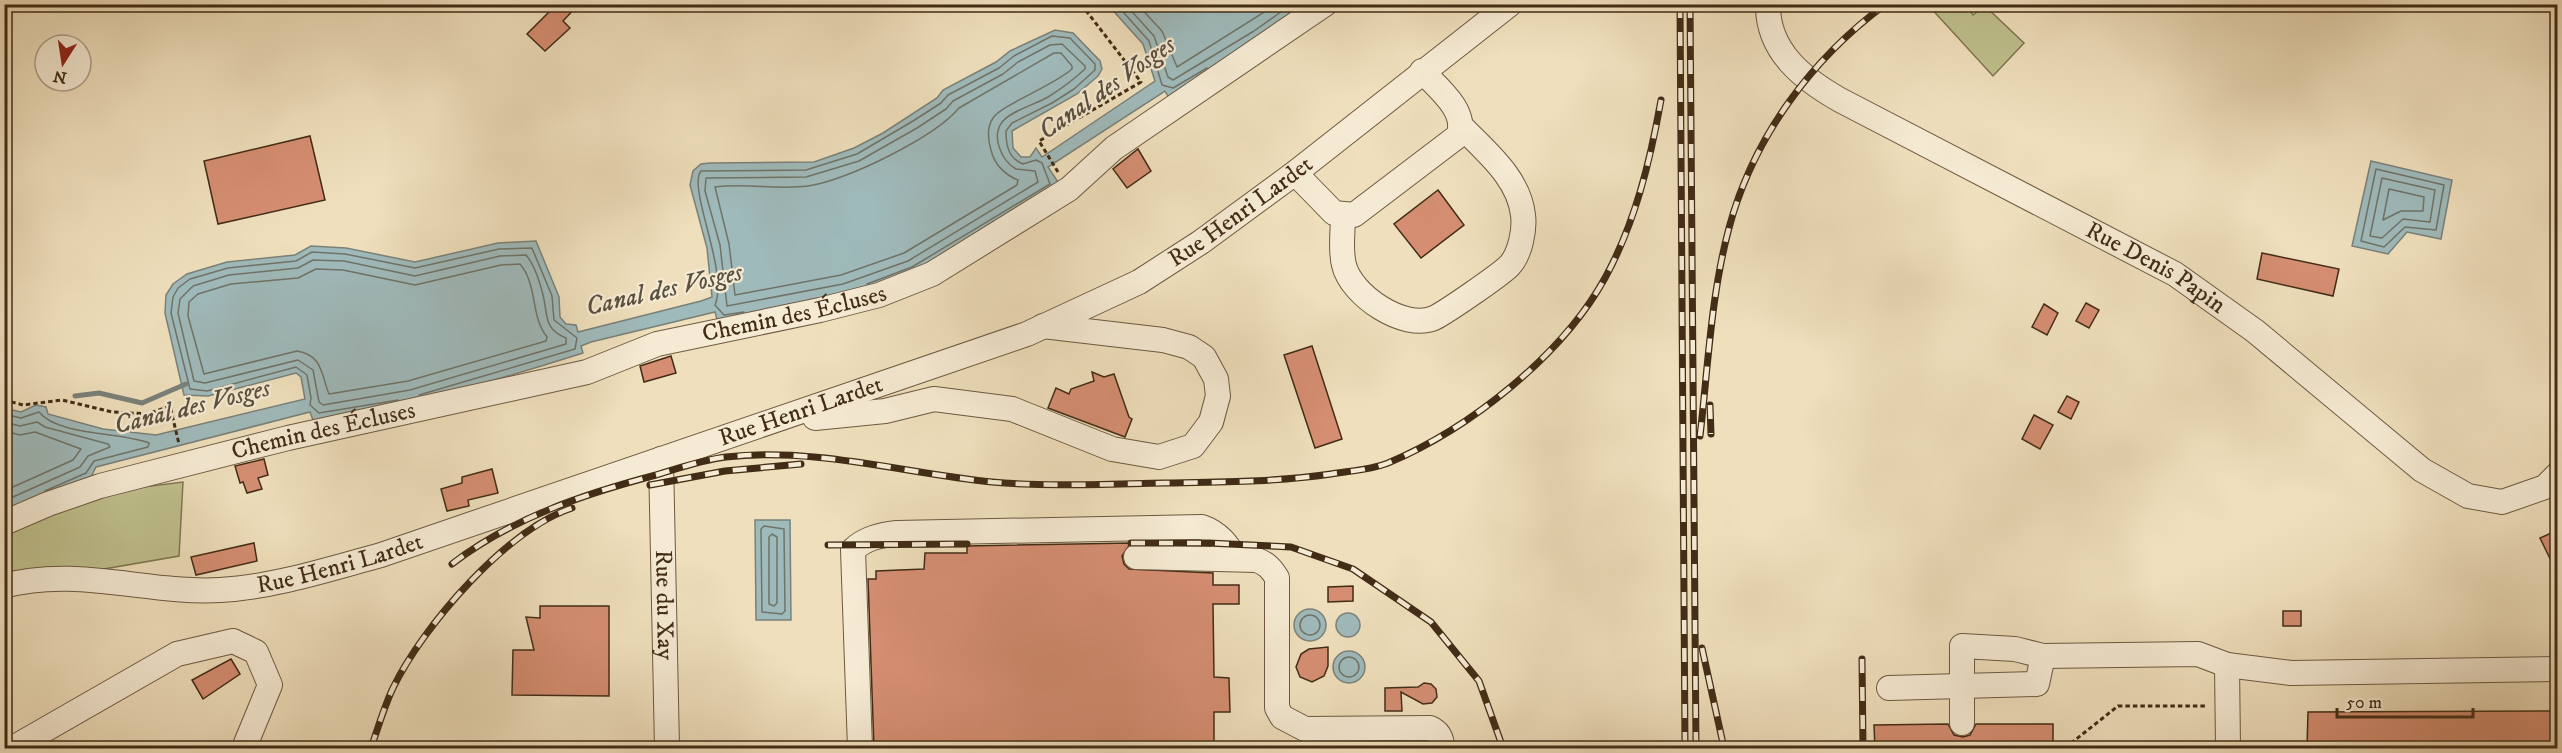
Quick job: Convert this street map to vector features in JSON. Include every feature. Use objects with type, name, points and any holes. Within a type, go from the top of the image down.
[{"type":"street","name":"Chemin des Écluses","points":[[4,523],[48,504],[100,486],[288,438],[587,372],[657,344],[820,310],[879,295],[932,274],[1069,189],[1114,148],[1325,4]]},
{"type":"street","name":"Rue Henri Lardet","points":[[4,586],[72,578],[219,590],[285,580],[381,555],[661,459],[774,423],[1043,326],[1139,282],[1201,242],[1295,173],[1510,4]]},
{"type":"street","name":"Rue Denis Papin","points":[[1768,4],[1777,44],[1790,65],[1806,79],[1840,100],[2175,274],[2254,331],[2422,470],[2468,496],[2502,502],[2545,487],[2558,474]]},
{"type":"street","points":[[1343,215],[1344,264],[1349,278],[1362,296],[1393,314],[1414,320],[1433,318],[1510,266],[1520,247],[1523,215],[1512,180],[1462,127],[1455,110],[1422,71]]},
{"type":"street","points":[[1295,173],[1334,213],[1354,214],[1458,136],[1462,127]]},
{"type":"street","points":[[774,423],[885,411],[934,399],[1012,409],[1112,449],[1159,457],[1193,446],[1211,422],[1218,396],[1216,379],[1203,357],[1189,347],[1163,340],[1043,326]]},
{"type":"street","name":"Rue du Xay","points":[[661,459],[667,748]]},
{"type":"street","points":[[860,748],[853,550],[867,541],[897,533],[1202,527],[1214,531],[1236,560]]},
{"type":"street","points":[[1136,557],[1264,562],[1271,567],[1277,578],[1277,708],[1282,717],[1305,729],[1430,728],[1436,731],[1442,741],[1442,748]]},
{"type":"street","points":[[13,748],[177,654],[233,641],[256,652],[270,685],[244,748]]},
{"type":"street","points":[[1962,723],[1962,646],[2015,649],[2043,656],[2198,654],[2227,665],[2291,673],[2558,669]]},
{"type":"street","points":[[1889,688],[2037,684],[2043,656]]},
{"type":"street","points":[[2227,665],[2228,748]]},
{"type":"path","points":[[975,4],[982,4]]},
{"type":"path","points":[[1054,166],[1039,141],[1141,82],[1081,4]]},
{"type":"path","points":[[4,400],[23,405],[62,400],[112,412],[148,414],[170,406],[177,432]]},
{"type":"path","points":[[2065,748],[2118,706],[2227,706]]},
{"type":"green space","points":[[1928,5],[1966,5],[1973,15],[1985,6],[2024,43],[1993,76]]},
{"type":"green space","points":[[183,482],[179,556],[5,586],[5,530],[87,494]]},
{"type":"water","points":[[1108,5],[1316,5],[1169,98],[1165,91],[1048,167],[1060,185],[950,253],[880,286],[718,323],[715,312],[591,342],[581,346],[583,353],[415,401],[313,420],[310,412],[96,467],[91,477],[5,516],[4,408],[21,412],[36,405],[46,407],[48,414],[103,429],[156,435],[305,399],[301,377],[296,373],[208,396],[184,395],[165,313],[166,295],[173,284],[187,274],[227,262],[295,255],[311,246],[346,248],[415,262],[498,243],[536,241],[559,297],[560,317],[566,324],[576,325],[578,332],[701,301],[712,297],[707,248],[690,185],[693,171],[701,164],[814,162],[854,148],[883,133],[937,98],[943,90],[996,62],[1010,51],[1055,30],[1073,33],[1100,61],[1102,69],[1098,76],[1077,94],[1012,131],[1013,148],[1021,157],[1030,157],[1036,148],[1042,157],[1155,81],[1143,44]]},
{"type":"water","points":[[2371,161],[2452,180],[2441,239],[2407,232],[2388,254],[2352,246]]},
{"type":"water","points":[[755,520],[790,520],[791,620],[756,620]]},
{"type":"water","points":[[1310,609],[1322,613],[1326,625],[1322,637],[1310,641],[1298,637],[1294,625],[1298,613]]},
{"type":"water","points":[[1348,613],[1356,617],[1360,625],[1356,633],[1348,637],[1340,633],[1336,625],[1340,617]]},
{"type":"water","points":[[1349,651],[1360,656],[1365,667],[1360,678],[1349,683],[1338,678],[1333,667],[1338,656]]},
{"type":"building","points":[[557,4],[579,4],[563,21],[570,28],[545,51],[527,34]]},
{"type":"building","points":[[310,136],[325,200],[218,224],[204,161]]},
{"type":"building","points":[[1138,149],[1151,171],[1127,188],[1113,169]]},
{"type":"building","points":[[1438,190],[1464,225],[1421,258],[1394,224]]},
{"type":"building","points":[[2262,253],[2339,269],[2333,296],[2257,279]]},
{"type":"building","points":[[2086,303],[2099,310],[2089,328],[2076,321]]},
{"type":"building","points":[[2044,304],[2058,313],[2047,335],[2032,327]]},
{"type":"building","points":[[1312,346],[1342,439],[1315,448],[1284,355]]},
{"type":"building","points":[[671,356],[676,373],[644,382],[640,366]]},
{"type":"building","points":[[1092,372],[1104,377],[1114,374],[1129,417],[1132,419],[1125,437],[1048,408],[1056,388],[1069,394],[1071,389],[1094,381]]},
{"type":"building","points":[[2067,396],[2079,402],[2071,419],[2058,412]]},
{"type":"building","points":[[2034,415],[2053,425],[2040,449],[2022,439]]},
{"type":"building","points":[[264,459],[268,475],[258,478],[262,489],[247,493],[243,482],[240,483],[235,466]]},
{"type":"building","points":[[492,469],[498,493],[468,500],[469,506],[447,511],[441,489],[462,483],[462,477]]},
{"type":"building","points":[[2558,530],[2558,575],[2540,538]]},
{"type":"building","points":[[254,543],[257,561],[196,575],[191,557]]},
{"type":"building","points":[[1131,543],[1122,556],[1124,564],[1129,569],[1213,573],[1213,585],[1239,585],[1239,604],[1213,604],[1214,677],[1229,678],[1230,712],[1214,712],[1214,748],[874,748],[868,579],[876,579],[876,571],[924,569],[925,553],[967,553],[967,546]]},
{"type":"building","points":[[1353,586],[1353,601],[1328,602],[1328,587]]},
{"type":"building","points":[[540,606],[609,606],[609,696],[512,695],[513,650],[534,650],[526,617],[540,618]]},
{"type":"building","points":[[2283,611],[2301,611],[2301,626],[2283,626]]},
{"type":"building","points":[[1328,647],[1328,666],[1324,676],[1312,682],[1300,677],[1296,667],[1301,654],[1309,649]]},
{"type":"building","points":[[231,659],[240,674],[203,699],[192,680]]},
{"type":"building","points":[[1424,683],[1431,684],[1436,689],[1437,697],[1432,703],[1423,704],[1401,692],[1402,711],[1385,711],[1385,688],[1418,687]]},
{"type":"building","points":[[2558,711],[2558,748],[2307,748],[2308,712]]},
{"type":"building","points":[[1948,724],[1954,735],[1963,737],[1970,735],[1976,724],[2053,724],[2053,748],[1875,748],[1874,725]]},
{"type":"waterway","name":"Canal des Vosges","points":[[75,396],[99,393],[142,403],[186,384]]},
{"type":"railway","points":[[1680,4],[1685,748]]},
{"type":"railway","points":[[1690,4],[1696,748]]},
{"type":"railway","points":[[1700,436],[1714,305],[1723,253],[1729,228],[1753,163],[1769,132],[1810,75],[1833,50],[1886,4]]},
{"type":"railway","points":[[452,564],[499,533],[550,509],[629,482],[699,462],[726,457],[793,455],[859,462],[992,482],[1057,485],[1269,480],[1360,470],[1388,463],[1450,431],[1511,387],[1539,362],[1587,307],[1616,257],[1633,214],[1652,146],[1661,100]]},
{"type":"railway","points":[[1710,405],[1711,434]]},
{"type":"railway","points":[[650,485],[725,471],[801,464]]},
{"type":"railway","points":[[371,748],[393,688],[424,637],[445,610],[494,558],[520,537],[572,508]]},
{"type":"railway","points":[[1131,543],[1208,543],[1291,547],[1353,569],[1431,622],[1479,681],[1503,748]]},
{"type":"railway","points":[[828,545],[967,544]]},
{"type":"railway","points":[[1702,648],[1724,748]]},
{"type":"railway","points":[[1862,659],[1863,748]]}]
